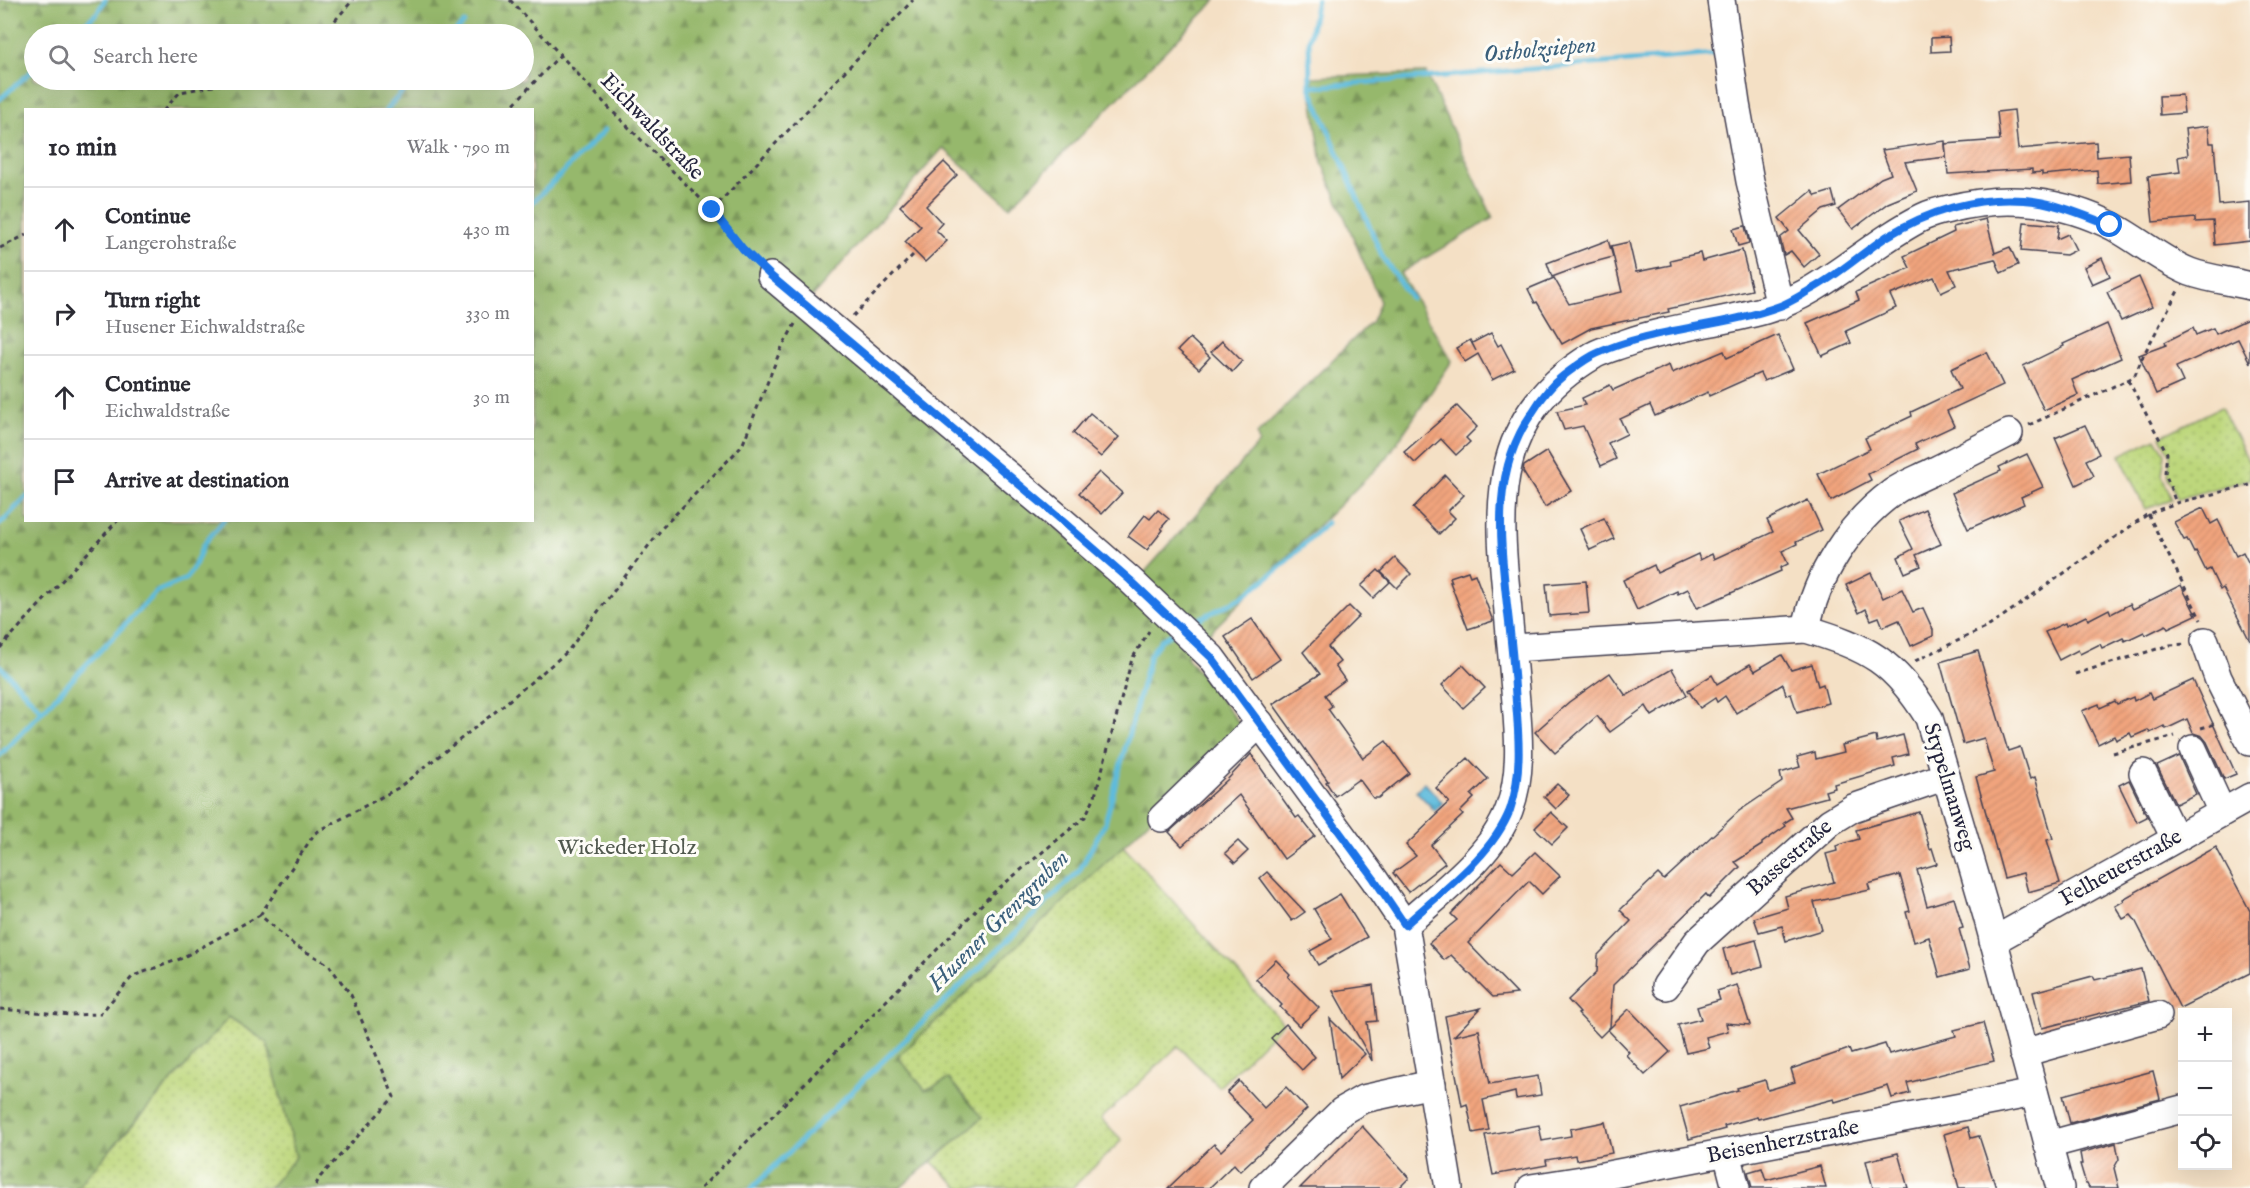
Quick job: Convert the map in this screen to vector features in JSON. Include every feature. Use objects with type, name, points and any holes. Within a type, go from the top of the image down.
[{"type":"street","points":[[1721,0],[1750,181],[1780,306]]},
{"type":"street","points":[[1405,925],[1493,842],[1509,810],[1518,776],[1518,724],[1504,569],[1501,498],[1508,459],[1519,431],[1537,404],[1560,379],[1597,354],[1645,337],[1732,319],[1780,306],[1816,287],[1888,236],[1927,215],[1971,203],[2024,200],[2062,207],[2110,225],[2189,271],[2250,286]]},
{"type":"street","points":[[771,276],[1052,512],[1169,616],[1211,657],[1374,879],[1405,925],[1449,1188]]},
{"type":"street","points":[[1806,629],[1809,612],[1826,572],[1844,540],[1873,508],[1895,490],[2009,433]]},
{"type":"street","name":"Stypelmanweg","points":[[1512,648],[1806,629],[1848,642],[1873,654],[1894,671],[1913,693],[1929,718],[1987,916],[2060,1188]]},
{"type":"street","points":[[2205,641],[2218,678],[2250,742]]},
{"type":"street","points":[[1162,818],[1260,723]]},
{"type":"street","points":[[2193,749],[2222,812]]},
{"type":"street","points":[[2142,773],[2175,838]]},
{"type":"street","name":"Bassestraße","points":[[1666,986],[1697,942],[1811,836],[1853,808],[1946,776]]},
{"type":"street","name":"Felheuerstraße","points":[[1993,941],[2250,797]]},
{"type":"street","points":[[2023,1053],[2158,1015]]},
{"type":"street","points":[[1263,1188],[1342,1111],[1363,1099],[1432,1084]]},
{"type":"street","name":"Beisenherzstraße","points":[[1531,1188],[1727,1153],[2034,1093]]},
{"type":"street","points":[[2048,1145],[2178,1110]]},
{"type":"street","points":[[1727,1153],[1736,1188]]},
{"type":"path","points":[[332,24],[353,0]]},
{"type":"path","name":"Eichwaldstraße","points":[[510,0],[533,24]]},
{"type":"path","points":[[712,210],[913,0]]},
{"type":"path","name":"Eichwaldstraße","points":[[534,25],[609,108],[712,210],[743,249],[771,276]]},
{"type":"path","points":[[534,83],[561,54]]},
{"type":"path","points":[[166,108],[180,92],[191,90]]},
{"type":"path","points":[[510,108],[527,90]]},
{"type":"path","points":[[0,248],[24,236]]},
{"type":"path","points":[[837,332],[916,252]]},
{"type":"path","points":[[2009,433],[2134,377],[2189,271]]},
{"type":"path","points":[[0,1009],[71,1015],[100,1014],[134,976],[180,959],[260,915],[315,832],[398,788],[567,652],[663,527],[742,446],[780,351],[806,306]]},
{"type":"path","points":[[2128,380],[2167,453],[2165,473],[2176,503]]},
{"type":"path","points":[[1894,671],[1989,626],[2148,514],[2176,503],[2250,485]]},
{"type":"path","points":[[2075,674],[2170,645],[2205,641],[2204,628],[2199,616],[2148,514]]},
{"type":"path","points":[[0,648],[116,522]]},
{"type":"path","points":[[701,1188],[993,893],[1085,817],[1095,796],[1132,659],[1143,638],[1169,616]]},
{"type":"path","points":[[260,915],[294,945],[328,964],[351,995],[394,1097],[320,1177],[314,1188]]},
{"type":"green space","name":"Wickeder Holz","points":[[0,0],[1216,0],[1010,207],[943,148],[800,311],[1129,590],[1259,443],[1257,434],[1372,321],[1380,302],[1322,163],[1309,77],[1426,73],[1493,218],[1400,273],[1452,361],[1386,459],[1186,656],[1243,728],[1123,846],[898,1057],[925,1090],[949,1079],[982,1118],[900,1188],[269,1188],[296,1157],[267,1042],[229,1017],[76,1188],[0,1188]]},
{"type":"green space","points":[[2221,407],[2250,464],[2250,479],[2178,499],[2168,477],[2170,454],[2161,436]]},
{"type":"green space","points":[[2156,438],[2165,454],[2162,475],[2172,500],[2145,509],[2120,455]]},
{"type":"green space","points":[[1123,846],[1283,1023],[1219,1087],[1178,1046],[1101,1119],[1122,1140],[1072,1188],[959,1188],[932,1162],[982,1118],[925,1090],[898,1057]]},
{"type":"green space","points":[[229,1017],[267,1042],[296,1158],[269,1188],[76,1188]]},
{"type":"water","points":[[1424,782],[1443,803],[1435,811],[1416,791]]},
{"type":"building","points":[[1949,37],[1950,51],[1931,52],[1931,38]]},
{"type":"building","points":[[2182,95],[2184,113],[2160,115],[2159,96]]},
{"type":"building","points":[[2014,110],[2018,149],[2096,142],[2097,157],[2129,154],[2131,181],[2098,184],[2097,170],[2042,175],[2042,172],[2032,173],[2032,169],[1948,174],[1945,144],[2000,140],[1997,112]]},
{"type":"building","points":[[2208,126],[2210,143],[2214,143],[2219,205],[2250,202],[2250,241],[2215,245],[2213,221],[2195,222],[2195,218],[2153,222],[2148,176],[2180,172],[2178,157],[2188,155],[2185,129]]},
{"type":"building","points":[[1945,141],[1946,157],[1905,162],[1917,191],[1888,203],[1853,229],[1838,210],[1881,178],[1891,174],[1882,150]]},
{"type":"building","points":[[944,162],[957,175],[926,206],[942,223],[936,230],[947,241],[925,262],[905,242],[921,226],[900,206]]},
{"type":"building","points":[[1812,191],[1816,196],[1832,191],[1836,206],[1823,210],[1799,230],[1819,254],[1804,267],[1791,251],[1784,255],[1780,238],[1789,231],[1779,218]]},
{"type":"building","points":[[1986,219],[1995,253],[2010,247],[2018,265],[2001,273],[1995,259],[1949,270],[1956,285],[1941,292],[1934,277],[1890,295],[1896,308],[1846,331],[1851,343],[1822,356],[1807,323],[1859,300],[1856,292],[1910,268],[1904,256],[1954,232],[1953,227]]},
{"type":"building","points":[[2024,222],[2059,225],[2057,239],[2068,234],[2076,250],[2066,255],[2021,251]]},
{"type":"building","points":[[1745,226],[1749,243],[1738,246],[1733,229]]},
{"type":"building","points":[[1608,240],[1613,257],[1552,277],[1547,263]]},
{"type":"building","points":[[1629,242],[1636,272],[1671,265],[1670,260],[1700,253],[1702,261],[1742,250],[1752,290],[1668,309],[1669,312],[1591,328],[1562,344],[1528,289],[1554,278],[1569,304],[1622,292],[1611,246]]},
{"type":"building","points":[[2102,258],[2110,276],[2092,284],[2084,267]]},
{"type":"building","points":[[2139,277],[2152,307],[2121,321],[2107,292]]},
{"type":"building","points":[[2250,318],[2250,363],[2238,339],[2176,367],[2183,382],[2156,394],[2139,355],[2166,345],[2165,342],[2193,328],[2196,335],[2213,328],[2216,334]]},
{"type":"building","points":[[2107,324],[2121,358],[2072,380],[2078,395],[2044,410],[2023,366]]},
{"type":"building","points":[[1491,333],[1498,346],[1501,344],[1514,369],[1492,380],[1478,354],[1465,362],[1456,348],[1470,340],[1476,351],[1472,343]]},
{"type":"building","points":[[1778,335],[1793,369],[1764,381],[1760,373],[1709,396],[1708,392],[1655,416],[1650,405],[1620,419],[1627,434],[1608,443],[1616,459],[1601,466],[1583,426],[1564,430],[1557,411],[1585,405],[1582,398],[1610,385],[1613,390],[1669,365],[1672,373],[1724,351],[1727,358]]},
{"type":"building","points":[[1190,338],[1210,357],[1199,369],[1178,350]]},
{"type":"building","points":[[1222,341],[1242,361],[1232,372],[1211,352]]},
{"type":"building","points":[[1987,352],[2003,385],[1947,411],[1954,426],[1915,444],[1918,449],[1868,474],[1871,480],[1831,501],[1818,474],[1870,449],[1865,438],[1912,416],[1911,412],[1960,389],[1951,369]]},
{"type":"building","points":[[1457,406],[1477,427],[1466,438],[1470,442],[1456,455],[1441,439],[1415,463],[1404,452]]},
{"type":"building","points":[[1090,413],[1119,437],[1101,457],[1073,433]]},
{"type":"building","points":[[2085,425],[2099,454],[2086,460],[2094,476],[2076,485],[2055,438]]},
{"type":"building","points":[[1547,451],[1571,491],[1545,507],[1523,472],[1524,466]]},
{"type":"building","points":[[2027,454],[2043,487],[2021,497],[2024,504],[1968,529],[1952,493],[2001,471],[1999,467]]},
{"type":"building","points":[[1099,472],[1122,493],[1102,514],[1079,493]]},
{"type":"building","points":[[1445,475],[1464,495],[1448,511],[1455,518],[1439,534],[1413,508]]},
{"type":"building","points":[[1808,500],[1822,530],[1782,551],[1788,564],[1780,568],[1781,571],[1697,608],[1688,589],[1678,594],[1677,591],[1637,610],[1623,580],[1654,565],[1657,573],[1698,554],[1700,560],[1712,554],[1714,559],[1773,532],[1767,520]]},
{"type":"building","points":[[2203,508],[2211,524],[2218,520],[2236,556],[2243,552],[2250,566],[2250,641],[2223,588],[2220,590],[2210,569],[2206,571],[2196,551],[2194,553],[2187,539],[2184,540],[2174,522]]},
{"type":"building","points":[[1925,509],[1941,544],[1916,555],[1921,566],[1905,573],[1898,557],[1913,549],[1899,521]]},
{"type":"building","points":[[1158,510],[1169,519],[1147,550],[1128,536],[1145,515],[1150,519]]},
{"type":"building","points":[[1604,518],[1614,539],[1590,550],[1580,529]]},
{"type":"building","points":[[1395,558],[1411,574],[1397,588],[1381,572]]},
{"type":"building","points":[[1378,570],[1390,582],[1373,598],[1361,586]]},
{"type":"building","points":[[1468,571],[1470,576],[1475,574],[1493,621],[1468,629],[1450,577]]},
{"type":"building","points":[[1871,573],[1883,598],[1902,589],[1913,612],[1923,608],[1933,630],[1933,636],[1911,646],[1899,620],[1883,627],[1879,617],[1871,620],[1866,609],[1859,613],[1846,585]]},
{"type":"building","points":[[1586,581],[1589,613],[1549,616],[1546,584]]},
{"type":"building","points":[[2181,585],[2196,615],[2168,628],[2166,625],[2146,635],[2144,632],[2125,641],[2123,638],[2102,648],[2100,644],[2080,654],[2078,650],[2059,660],[2045,632],[2065,623],[2066,626],[2086,616],[2088,620],[2109,609],[2111,614],[2130,604],[2133,609]]},
{"type":"building","points":[[1349,606],[1359,616],[1328,647],[1340,662],[1335,666],[1345,680],[1325,695],[1332,706],[1328,709],[1363,758],[1386,741],[1409,773],[1378,798],[1373,798],[1359,779],[1335,796],[1326,782],[1328,781],[1273,704],[1320,674],[1303,652]]},
{"type":"building","points":[[1252,619],[1280,659],[1253,678],[1225,637]]},
{"type":"building","points":[[1978,651],[2008,751],[2020,747],[2030,779],[2035,777],[2053,839],[2047,840],[2060,883],[2028,892],[2023,873],[2004,878],[1976,777],[1994,772],[1984,738],[1963,744],[1940,662]]},
{"type":"building","points":[[1782,655],[1791,670],[1812,664],[1818,686],[1823,684],[1828,703],[1797,712],[1791,694],[1786,695],[1783,684],[1736,713],[1725,696],[1717,702],[1715,698],[1700,708],[1688,690],[1712,675],[1717,684],[1750,664],[1755,671]]},
{"type":"building","points":[[1463,665],[1485,688],[1463,708],[1442,685]]},
{"type":"building","points":[[1672,669],[1687,695],[1652,716],[1646,706],[1610,732],[1597,716],[1555,753],[1535,732],[1569,702],[1610,673],[1626,696]]},
{"type":"building","points":[[2193,680],[2236,774],[2224,779],[2207,742],[2202,736],[2193,733],[2187,719],[2166,729],[2164,726],[2150,733],[2148,730],[2132,737],[2130,733],[2116,740],[2114,736],[2098,744],[2082,711],[2099,704],[2100,708],[2115,701],[2117,704],[2133,697],[2134,701],[2149,693],[2152,699]]},
{"type":"building","points":[[1903,735],[1908,754],[1893,758],[1895,766],[1834,784],[1835,788],[1825,791],[1827,797],[1786,808],[1792,818],[1784,823],[1786,826],[1735,862],[1740,867],[1709,898],[1706,894],[1613,985],[1610,1027],[1600,1037],[1578,1014],[1580,1013],[1568,1000],[1597,972],[1598,955],[1631,921],[1620,910],[1658,874],[1664,880],[1739,811],[1782,782],[1780,773],[1800,767],[1797,757],[1815,752],[1816,759],[1844,752],[1842,745],[1876,736],[1877,742]]},
{"type":"building","points":[[1251,754],[1296,818],[1299,816],[1315,836],[1284,859],[1239,795],[1182,846],[1169,832],[1227,780]]},
{"type":"building","points":[[2179,756],[2196,794],[2176,804],[2157,766]]},
{"type":"building","points":[[1468,758],[1488,779],[1471,795],[1474,798],[1460,812],[1463,815],[1431,845],[1445,863],[1408,892],[1393,873],[1416,856],[1406,845],[1449,802],[1436,788]]},
{"type":"building","points":[[2129,780],[2147,817],[2137,822],[2119,785]]},
{"type":"building","points":[[1557,784],[1569,795],[1556,809],[1544,797]]},
{"type":"building","points":[[1551,812],[1568,828],[1552,844],[1535,828]]},
{"type":"building","points":[[1919,812],[1937,864],[1917,870],[1927,906],[1954,898],[1963,928],[1959,929],[1970,969],[1940,977],[1929,937],[1914,942],[1906,912],[1910,911],[1900,875],[1868,884],[1870,890],[1814,902],[1822,930],[1786,941],[1782,926],[1759,932],[1754,918],[1788,908],[1785,896],[1834,882],[1826,854],[1837,851],[1836,846],[1859,839],[1856,830]]},
{"type":"building","points":[[1238,841],[1248,851],[1235,863],[1225,853]]},
{"type":"building","points":[[2216,847],[2250,911],[2250,973],[2180,1008],[2135,920],[2131,915],[2123,919],[2115,906],[2124,901],[2123,899]]},
{"type":"building","points":[[1535,852],[1560,876],[1542,894],[1529,881],[1468,943],[1517,994],[1493,997],[1451,955],[1444,960],[1429,943],[1457,920],[1451,914],[1501,862],[1513,873]]},
{"type":"building","points":[[1267,872],[1305,912],[1292,921],[1260,878]]},
{"type":"building","points":[[1340,894],[1367,937],[1318,965],[1310,951],[1332,939],[1314,909]]},
{"type":"building","points":[[1756,940],[1763,966],[1730,975],[1723,949]]},
{"type":"building","points":[[1276,960],[1290,974],[1288,977],[1319,1008],[1299,1026],[1256,979]]},
{"type":"building","points":[[2141,969],[2149,1001],[2042,1028],[2033,992],[2093,976],[2095,980]]},
{"type":"building","points":[[1373,985],[1377,1021],[1367,1022],[1372,1061],[1333,991]]},
{"type":"building","points":[[1737,985],[1750,1025],[1726,1023],[1728,1031],[1706,1037],[1709,1048],[1686,1053],[1678,1025],[1701,1019],[1697,1007],[1720,1000],[1717,991]]},
{"type":"building","points":[[1481,1008],[1454,1036],[1479,1030],[1490,1084],[1538,1076],[1541,1095],[1516,1099],[1515,1092],[1483,1100],[1489,1130],[1473,1133],[1467,1104],[1462,1106],[1445,1016]]},
{"type":"building","points":[[1629,1009],[1670,1052],[1645,1075],[1626,1055],[1629,1052],[1608,1030]]},
{"type":"building","points":[[1330,1019],[1365,1054],[1339,1079]]},
{"type":"building","points":[[1983,1023],[1994,1061],[1907,1083],[1910,1093],[1892,1098],[1888,1086],[1835,1102],[1834,1099],[1758,1119],[1757,1117],[1689,1139],[1680,1107],[1765,1080],[1768,1090],[1795,1082],[1791,1069],[1849,1049],[1851,1054],[1885,1044],[1889,1054],[1956,1036],[1954,1030]]},
{"type":"building","points":[[1286,1024],[1315,1057],[1302,1070],[1271,1038]]},
{"type":"building","points":[[2153,1071],[2160,1099],[2070,1123],[2063,1095]]},
{"type":"building","points":[[1239,1081],[1264,1108],[1286,1087],[1307,1109],[1240,1171],[1234,1164],[1209,1188],[1168,1188],[1214,1144],[1221,1151],[1253,1120],[1227,1093]]},
{"type":"building","points":[[1605,1122],[1612,1153],[1576,1160],[1575,1155],[1546,1160],[1547,1165],[1493,1175],[1485,1135],[1539,1125],[1542,1141],[1571,1136],[1570,1129]]},
{"type":"building","points":[[1362,1126],[1409,1178],[1399,1188],[1300,1188]]},
{"type":"building","points":[[1968,1127],[1971,1138],[1979,1136],[1996,1188],[1959,1188],[1944,1134]]},
{"type":"building","points":[[2116,1143],[2119,1159],[2114,1168],[2119,1188],[2089,1188],[2080,1164],[2082,1164],[2080,1153]]},
{"type":"building","points":[[1898,1153],[1908,1188],[1873,1188],[1866,1161]]},
{"type":"building","points":[[1820,1166],[1826,1188],[1752,1188],[1748,1172],[1762,1168],[1766,1180]]},
{"type":"waterway","points":[[84,24],[97,13],[105,0]]},
{"type":"waterway","name":"Husener Grenzgraben","points":[[1317,0],[1309,40],[1310,87],[1383,258],[1411,298]]},
{"type":"waterway","name":"Ostholzsiepen","points":[[1310,87],[1717,54],[1720,51]]},
{"type":"waterway","points":[[0,99],[24,78]]},
{"type":"waterway","points":[[388,108],[404,90]]},
{"type":"waterway","points":[[534,201],[605,130]]},
{"type":"waterway","points":[[0,524],[24,499]]},
{"type":"waterway","points":[[0,755],[156,592],[186,579],[203,545],[222,522]]},
{"type":"waterway","name":"Husener Grenzgraben","points":[[1189,624],[1241,598],[1276,571],[1327,523]]},
{"type":"waterway","name":"Husener Grenzgraben","points":[[752,1188],[1079,871],[1105,823],[1150,655],[1161,640],[1173,633]]},
{"type":"waterway","points":[[0,666],[42,711]]},
{"type":"route","points":[[712,210],[743,249],[771,276],[1052,512],[1130,580],[1211,657],[1374,879],[1405,925],[1493,842],[1509,810],[1518,776],[1518,724],[1501,534],[1501,498],[1508,459],[1519,431],[1537,404],[1560,379],[1597,354],[1634,340],[1780,306],[1816,287],[1888,236],[1927,215],[1971,203],[2024,200],[2062,207],[2110,225]]}]
